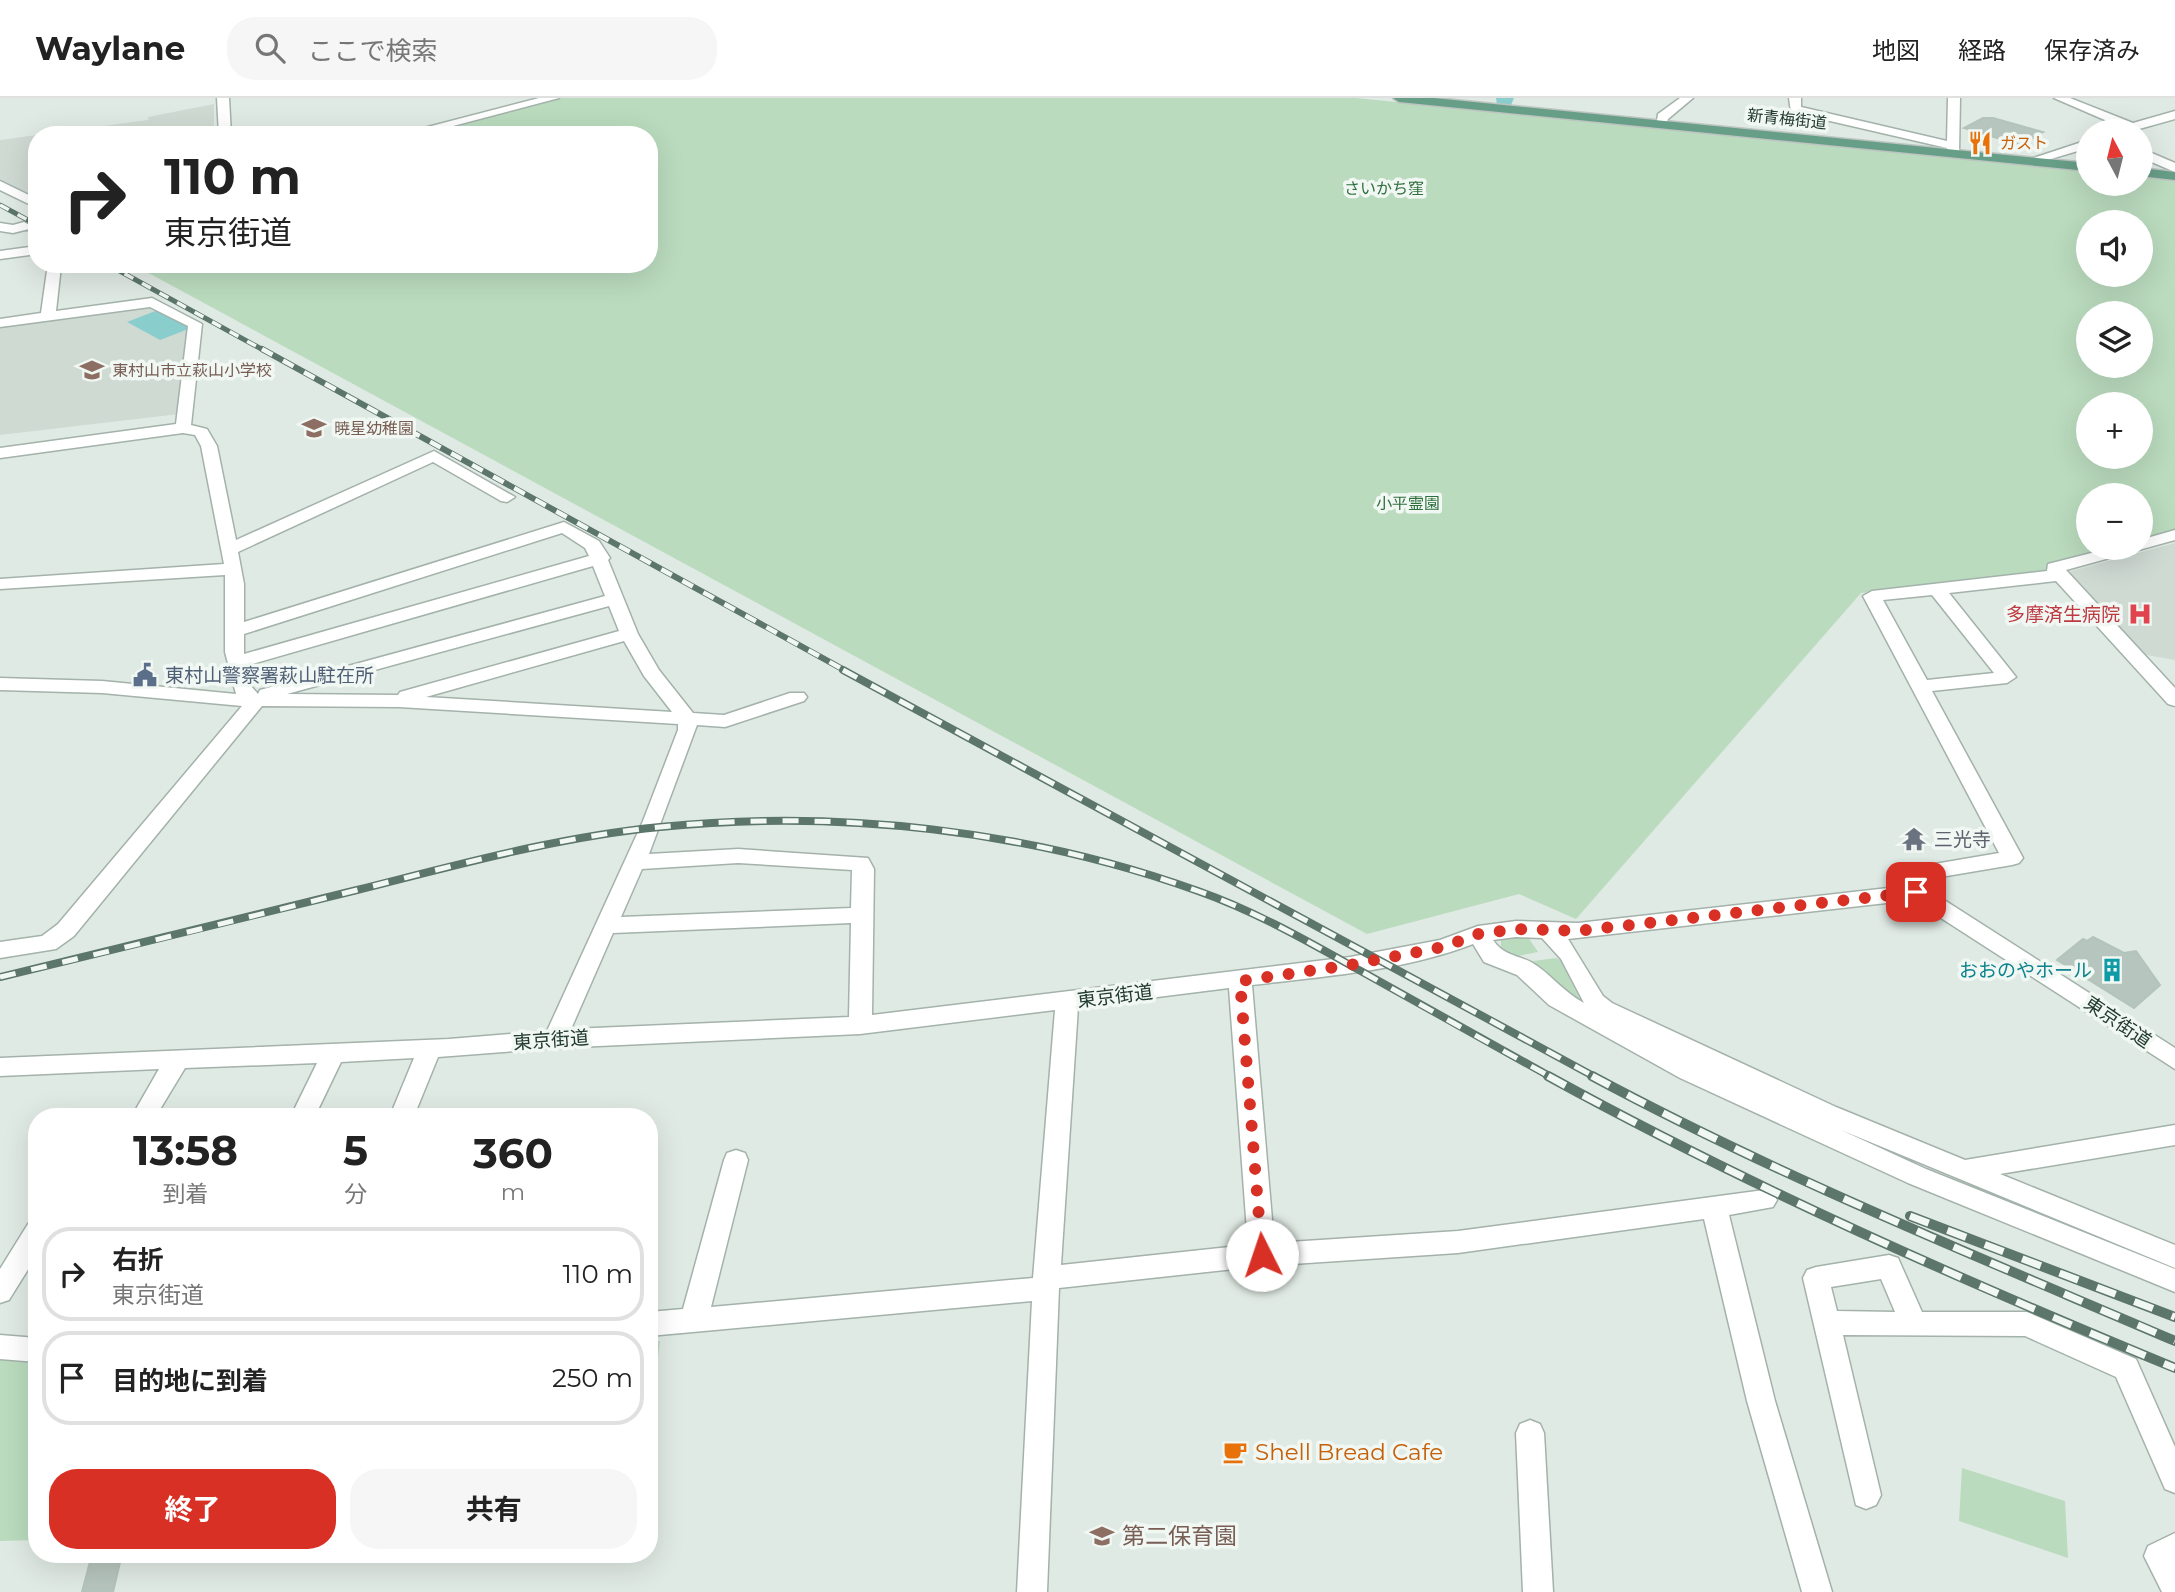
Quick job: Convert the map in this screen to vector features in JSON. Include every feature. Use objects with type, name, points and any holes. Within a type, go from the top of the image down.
[{"type":"main road","name":"新青梅街道","points":[[1399,98],[1442,100],[1660,124],[1792,118],[1953,150],[2076,166]]},
{"type":"main road","points":[[2153,173],[2175,176]]},
{"type":"street","points":[[223,98],[225,126]]},
{"type":"street","points":[[439,126],[553,98]]},
{"type":"street","points":[[1660,124],[1662,117],[1687,98]]},
{"type":"street","points":[[1792,118],[1953,150],[1954,98]]},
{"type":"street","points":[[2060,98],[2104,119]]},
{"type":"street","points":[[2153,121],[2175,115]]},
{"type":"street","points":[[2030,161],[2076,148]]},
{"type":"street","points":[[2153,158],[2175,168]]},
{"type":"street","points":[[0,185],[28,199]]},
{"type":"street","points":[[12,228],[5,254],[28,251]]},
{"type":"street","points":[[48,316],[53,273]]},
{"type":"street","points":[[0,323],[152,302],[195,324],[183,428]]},
{"type":"street","points":[[0,453],[183,428],[201,432],[209,446],[234,569],[239,683],[252,700]]},
{"type":"street","points":[[228,550],[434,456],[507,497]]},
{"type":"street","points":[[236,631],[564,527],[593,545],[601,558],[629,634],[651,672],[687,718],[688,730],[679,759],[555,1039]]},
{"type":"street","points":[[2153,541],[2175,535]]},
{"type":"street","points":[[237,662],[601,558]]},
{"type":"street","points":[[2084,560],[2054,568],[2175,700]]},
{"type":"street","points":[[0,583],[234,569]]},
{"type":"street","points":[[1918,882],[2012,858],[1872,596],[2058,575]]},
{"type":"street","points":[[1919,687],[2007,677],[1938,590]]},
{"type":"street","points":[[0,950],[48,943],[66,930],[252,700],[616,598]]},
{"type":"street","points":[[399,701],[408,695],[629,634]]},
{"type":"street","points":[[0,684],[102,687],[216,699],[399,701],[725,721],[797,698]]},
{"type":"street","points":[[633,862],[738,856],[802,857],[860,863],[863,869],[860,915],[860,1025]]},
{"type":"street","name":"東京街道","points":[[0,1067],[860,1025],[1240,981],[1443,947],[1478,934],[1516,929],[1578,931],[1918,882],[2022,958],[2175,1060]]},
{"type":"street","points":[[605,926],[860,915]]},
{"type":"street","points":[[1548,930],[1569,954],[1595,1002],[1604,1009],[1815,1108],[2175,1257]]},
{"type":"street","points":[[1478,934],[1492,956],[1525,969],[1557,999],[1602,1026],[1712,1083],[1917,1176],[2175,1281]]},
{"type":"street","points":[[1240,981],[1262,1255]]},
{"type":"street","points":[[1032,1592],[1046,1283],[1067,1001]]},
{"type":"street","points":[[405,1108],[430,1048]]},
{"type":"street","points":[[307,1108],[334,1051]]},
{"type":"street","points":[[149,1108],[178,1059]]},
{"type":"street","points":[[1917,1176],[1962,1171],[2175,1135]]},
{"type":"street","points":[[694,1320],[736,1160]]},
{"type":"street","points":[[658,1323],[1046,1283],[1262,1255],[1458,1242],[1765,1200]]},
{"type":"street","points":[[1714,1207],[1740,1326],[1784,1486],[1817,1592]]},
{"type":"street","points":[[0,1292],[28,1247]]},
{"type":"street","points":[[1866,1494],[1816,1278],[1889,1266],[1913,1323]]},
{"type":"street","points":[[1828,1323],[2028,1324],[2126,1368],[2175,1479]]},
{"type":"street","points":[[0,1347],[28,1349]]},
{"type":"street","points":[[1530,1433],[1538,1592]]},
{"type":"street","points":[[2175,1547],[2159,1556],[2175,1585]]},
{"type":"shaded area","points":[[214,104],[214,126],[104,126],[148,120],[148,117]]},
{"type":"shaded area","points":[[28,136],[28,197],[0,183],[0,140]]},
{"type":"shaded area","name":"東村山市立萩山小学校","points":[[149,304],[191,325],[179,414],[0,435],[0,325]]},
{"type":"shaded area","name":"多摩済生病院","points":[[2175,543],[2175,660],[2141,654],[2070,575],[2071,571],[2112,560],[2153,560],[2153,549]]},
{"type":"green space","name":"小平霊園","points":[[558,98],[1356,98],[2076,170],[2076,196],[2153,196],[2153,177],[2175,179],[2175,531],[2153,537],[2153,483],[2076,483],[2076,558],[2048,566],[2052,575],[1861,593],[1576,919],[1519,894],[1367,934],[149,273],[658,273],[658,126],[444,126]]},
{"type":"green space","points":[[1501,937],[1528,937],[1538,952],[1513,957],[1501,950]]},
{"type":"green space","points":[[1556,958],[1560,960],[1582,1003],[1577,1003],[1533,961]]},
{"type":"green space","points":[[0,1358],[28,1360],[28,1540],[0,1541]]},
{"type":"green space","points":[[1962,1468],[2065,1501],[2068,1558],[1959,1521]]},
{"type":"water","points":[[158,310],[191,328],[160,340],[127,322]]},
{"type":"building","points":[[1983,118],[1993,118],[2043,132],[2020,145],[1964,128]]},
{"type":"building","name":"おおのやホール","points":[[2093,937],[2124,953],[2136,951],[2160,985],[2134,1008],[2057,960],[2083,939],[2087,941]]},
{"type":"building","points":[[90,1563],[120,1563],[113,1592],[82,1592]]},
{"type":"tunnel","points":[[24,226],[28,225]]},
{"type":"railway","points":[[0,205],[28,220]]},
{"type":"railway","points":[[123,273],[265,351]]},
{"type":"railway","points":[[262,349],[846,671]]},
{"type":"railway","points":[[843,670],[1595,1077]]},
{"type":"railway","points":[[0,977],[470,862],[583,838],[660,827],[728,822],[864,823],[1000,839],[1133,870],[1198,891],[1260,917],[1300,938],[1551,1077]]},
{"type":"railway","points":[[1548,1076],[1701,1156],[1857,1231],[2175,1368]]},
{"type":"railway","points":[[1592,1076],[1807,1182],[2175,1341]]},
{"type":"railway","points":[[1910,1216],[2175,1317]]},
{"type":"place","name":"ガスト","points":[[1980,143]]},
{"type":"place","name":"東村山市立萩山小学校","points":[[92,370]]},
{"type":"place","name":"暁星幼稚園","points":[[314,428]]},
{"type":"place","name":"多摩済生病院","points":[[2140,614]]},
{"type":"place","name":"東村山警察署萩山駐在所","points":[[145,675]]},
{"type":"place","name":"三光寺","points":[[1914,839]]},
{"type":"place","name":"おおのやホール","points":[[2112,970]]},
{"type":"place","name":"Shell Bread Cafe","points":[[1235,1452]]},
{"type":"place","name":"第二保育園","points":[[1102,1536]]},
{"type":"route","points":[[1262,1255],[1240,981],[1350,965],[1443,947],[1478,934],[1516,929],[1578,931],[1916,892]]},
{"type":"park label","name":"さいかち窪","points":[[1384,188]]}]
